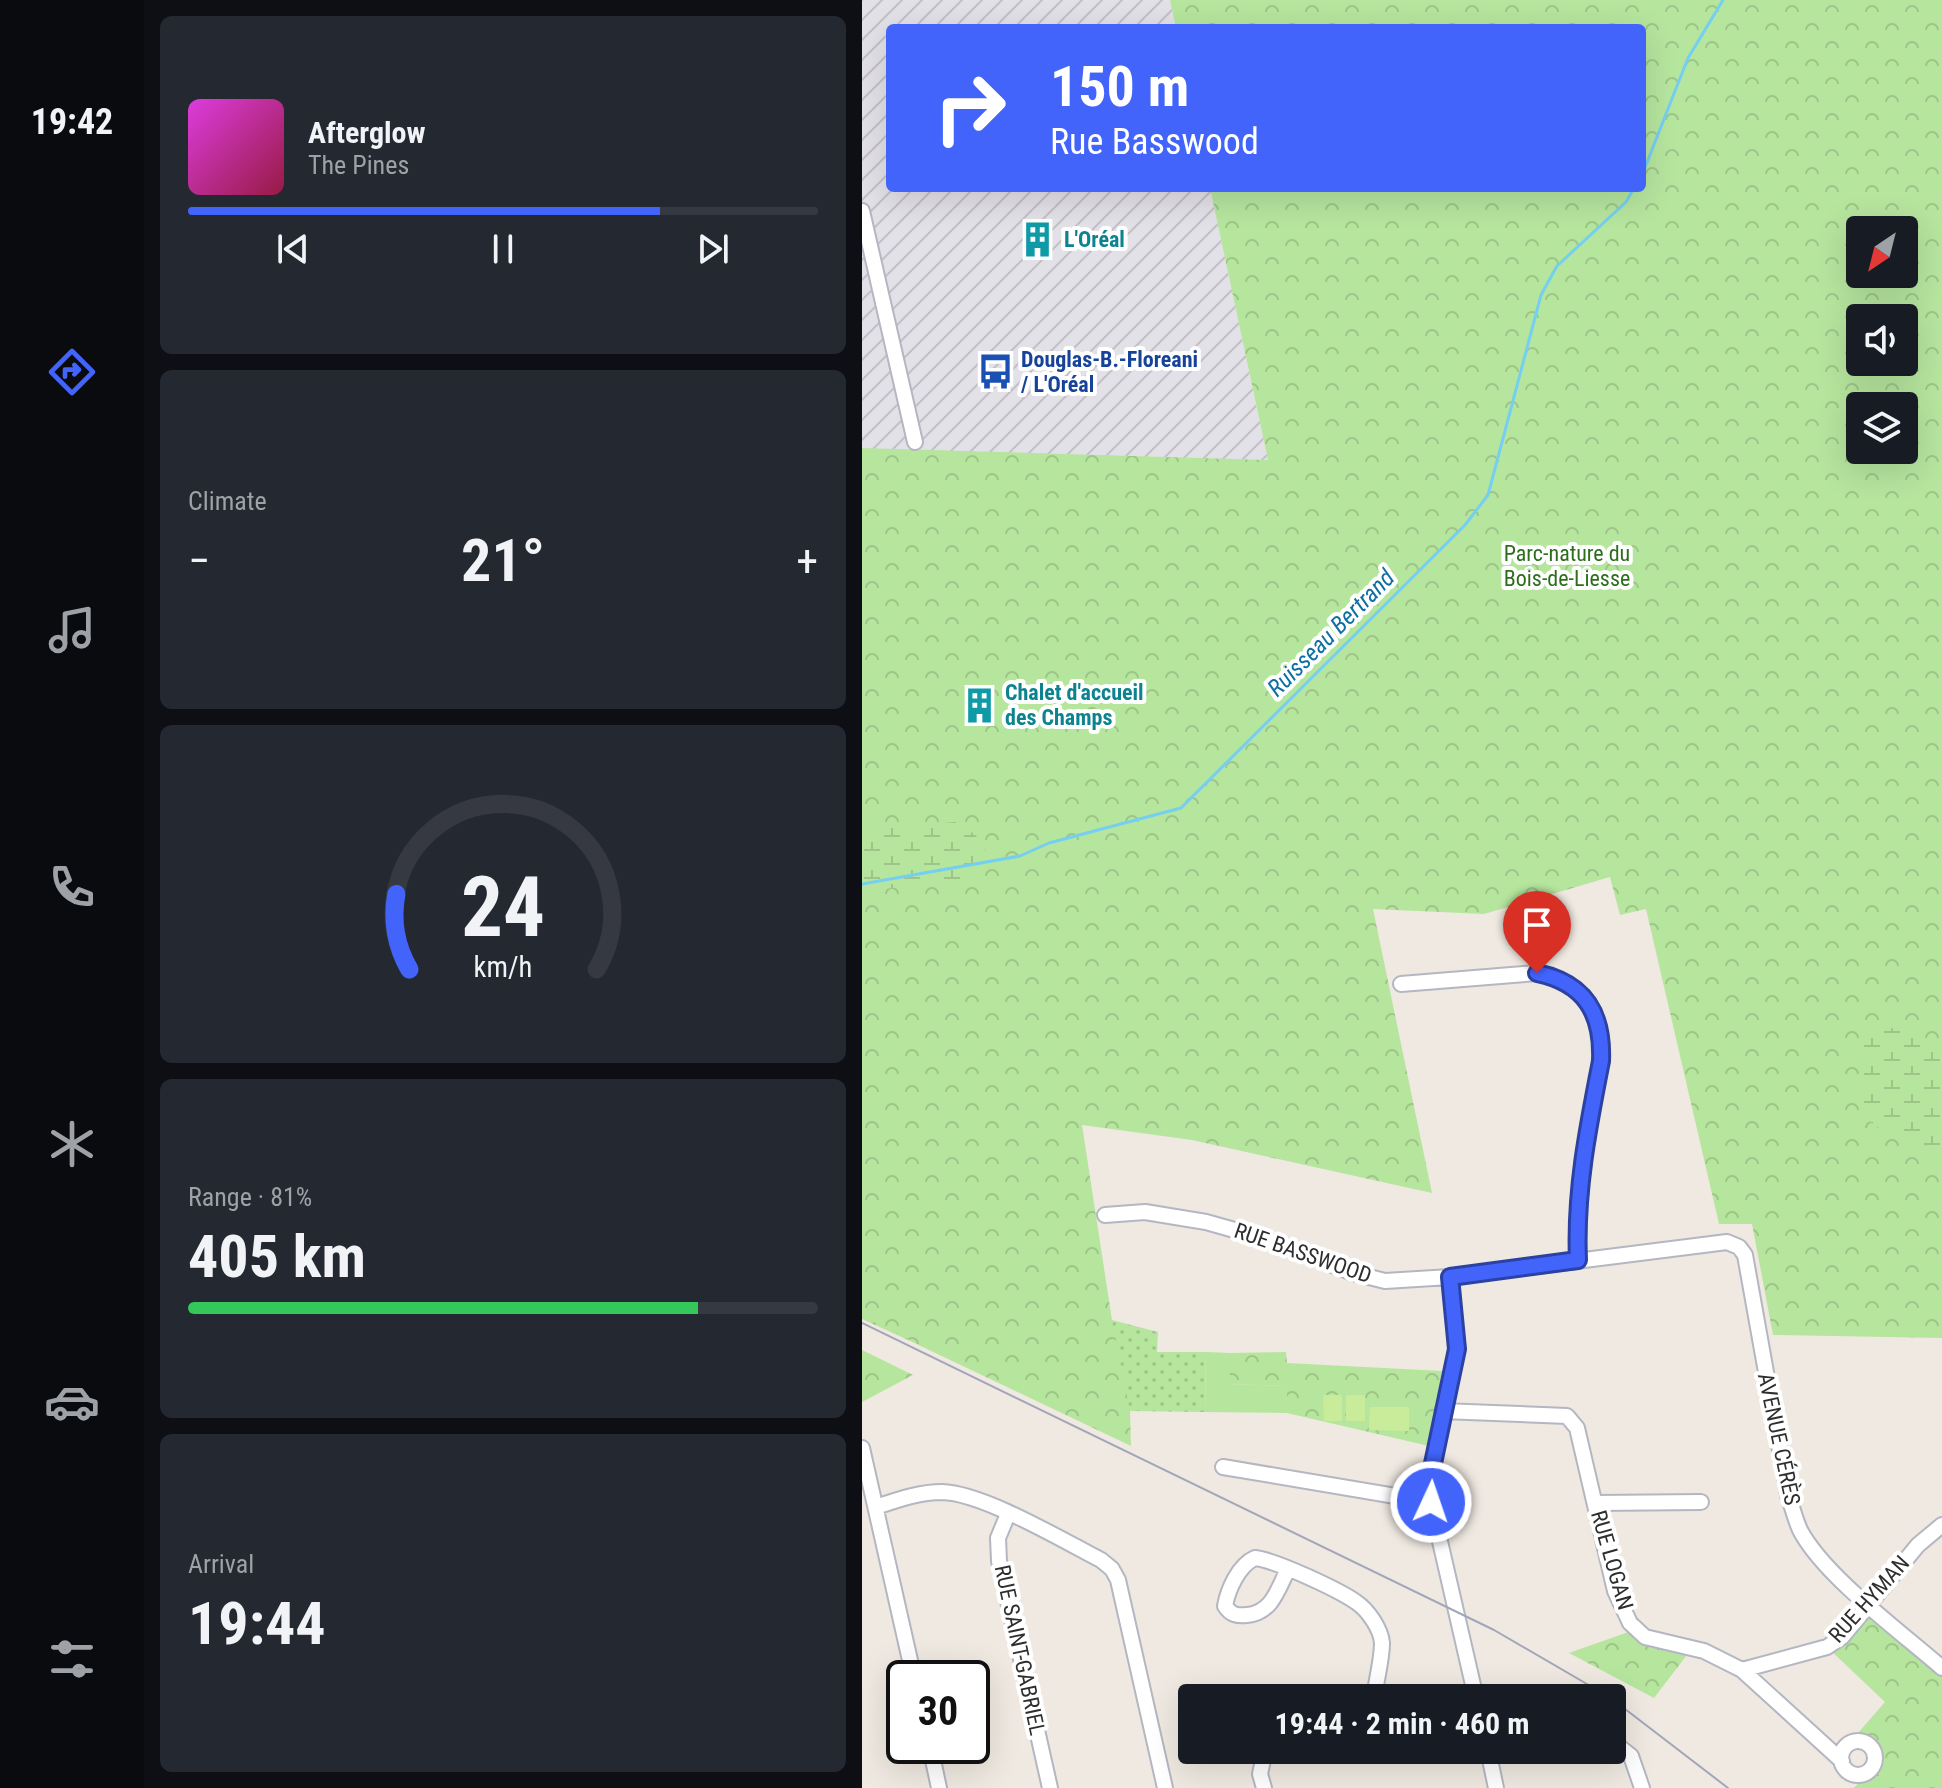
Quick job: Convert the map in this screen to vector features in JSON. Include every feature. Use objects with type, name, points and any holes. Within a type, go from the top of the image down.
[{"type":"street","points":[[862,211],[915,442]]},
{"type":"street","points":[[1401,984],[1537,973],[1557,977],[1587,1000],[1599,1030],[1601,1052],[1580,1178],[1576,1222],[1578,1260]]},
{"type":"street","name":"RUE BASSWOOD","points":[[1105,1215],[1145,1212],[1206,1222],[1259,1237],[1353,1273],[1385,1281],[1450,1277],[1727,1242],[1739,1247]]},
{"type":"street","name":"AVENUE CÉRÈS","points":[[1739,1247],[1745,1255],[1788,1495],[1799,1528],[1814,1552],[1942,1668]]},
{"type":"street","points":[[1450,1277],[1457,1349],[1431,1473],[1431,1502],[1473,1684]]},
{"type":"street","name":"RUE LOGAN","points":[[1442,1411],[1567,1416],[1577,1428],[1615,1591],[1630,1623],[1645,1637],[1704,1651],[1742,1670],[1842,1761]]},
{"type":"street","points":[[862,1448],[910,1660]]},
{"type":"street","points":[[1223,1467],[1431,1502]]},
{"type":"street","points":[[876,1507],[906,1497],[943,1492],[963,1495],[1101,1560],[1112,1569],[1118,1580],[1165,1788]]},
{"type":"street","points":[[1596,1503],[1701,1502]]},
{"type":"street","name":"RUE SAINT-GABRIEL","points":[[1008,1514],[998,1538],[999,1561],[1050,1788]]},
{"type":"street","name":"RUE HYMAN","points":[[1742,1670],[1827,1647],[1842,1637],[1918,1545],[1942,1525]]},
{"type":"street","points":[[1288,1569],[1272,1602],[1263,1612],[1240,1616],[1228,1611],[1225,1601],[1248,1561],[1255,1558],[1288,1569],[1356,1602],[1371,1617],[1382,1641],[1376,1684]]},
{"type":"street","points":[[1626,1752],[1631,1756],[1642,1788]]},
{"type":"street","points":[[934,1764],[939,1788]]},
{"type":"street","points":[[1262,1764],[1260,1774],[1264,1788]]},
{"type":"street","points":[[1491,1764],[1496,1788]]},
{"type":"shaded area","points":[[862,0],[1170,0],[1175,24],[886,24],[886,192],[1211,192],[1268,460],[862,452]]},
{"type":"green space","name":"Parc-nature du Bois-de-Liesse","points":[[1170,0],[1942,0],[1942,1338],[1773,1335],[1752,1224],[1719,1224],[1646,909],[1620,915],[1610,877],[1484,914],[1373,909],[1432,1193],[1192,1140],[1082,1125],[1112,1320],[1130,1411],[1131,1446],[862,1316],[862,448],[1268,460],[1211,192],[1646,192],[1646,24],[1175,24]]},
{"type":"green space","points":[[955,822],[980,840],[985,852],[986,870],[969,880],[862,892],[862,830]]},
{"type":"green space","points":[[1885,1026],[1942,1044],[1942,1151],[1881,1130],[1866,1118],[1859,1077],[1864,1044]]},
{"type":"green space","points":[[862,1189],[1112,1320],[1158,1332],[1157,1352],[1206,1352],[1205,1412],[1130,1411],[961,1314],[908,1340],[862,1319]]},
{"type":"green space","points":[[862,1350],[913,1375],[862,1402]]},
{"type":"green space","points":[[1206,1352],[1230,1353],[1230,1384],[1287,1386],[1287,1413],[1205,1412]]},
{"type":"green space","points":[[1286,1352],[1287,1363],[1442,1371],[1429,1446],[1287,1413],[1287,1386],[1229,1384],[1230,1353]]},
{"type":"green space","points":[[1323,1395],[1342,1395],[1342,1421],[1324,1421]]},
{"type":"green space","points":[[1346,1395],[1365,1395],[1365,1421],[1346,1421]]},
{"type":"green space","points":[[1370,1407],[1409,1407],[1409,1431],[1369,1430]]},
{"type":"green space","points":[[1870,1605],[1942,1668],[1942,1788],[1854,1788],[1874,1761],[1871,1749],[1858,1733],[1885,1702],[1827,1647]]},
{"type":"green space","points":[[1634,1630],[1652,1645],[1687,1655],[1654,1698],[1569,1653]]},
{"type":"waterway","name":"Ruisseau Bertrand","points":[[1646,165],[1688,58],[1723,0]]},
{"type":"waterway","name":"Ruisseau Bertrand","points":[[862,884],[1020,856],[1049,843],[1181,808],[1465,525],[1488,495],[1541,295],[1557,266],[1626,202],[1632,192]]},
{"type":"tram line","points":[[862,1323],[1494,1630],[1587,1684]]},
{"type":"tram line","points":[[1626,1710],[1728,1788]]},
{"type":"place","name":"L'Oréal","points":[[1038,239]]},
{"type":"place","name":"Douglas-B.-Floreani / L'Oréal","points":[[995,372]]},
{"type":"place","name":"Chalet d'accueil des Champs","points":[[979,705]]},
{"type":"route","points":[[1431,1502],[1431,1473],[1457,1349],[1450,1277],[1578,1260],[1576,1222],[1580,1178],[1602,1043],[1587,1000],[1557,977],[1537,973]]}]
